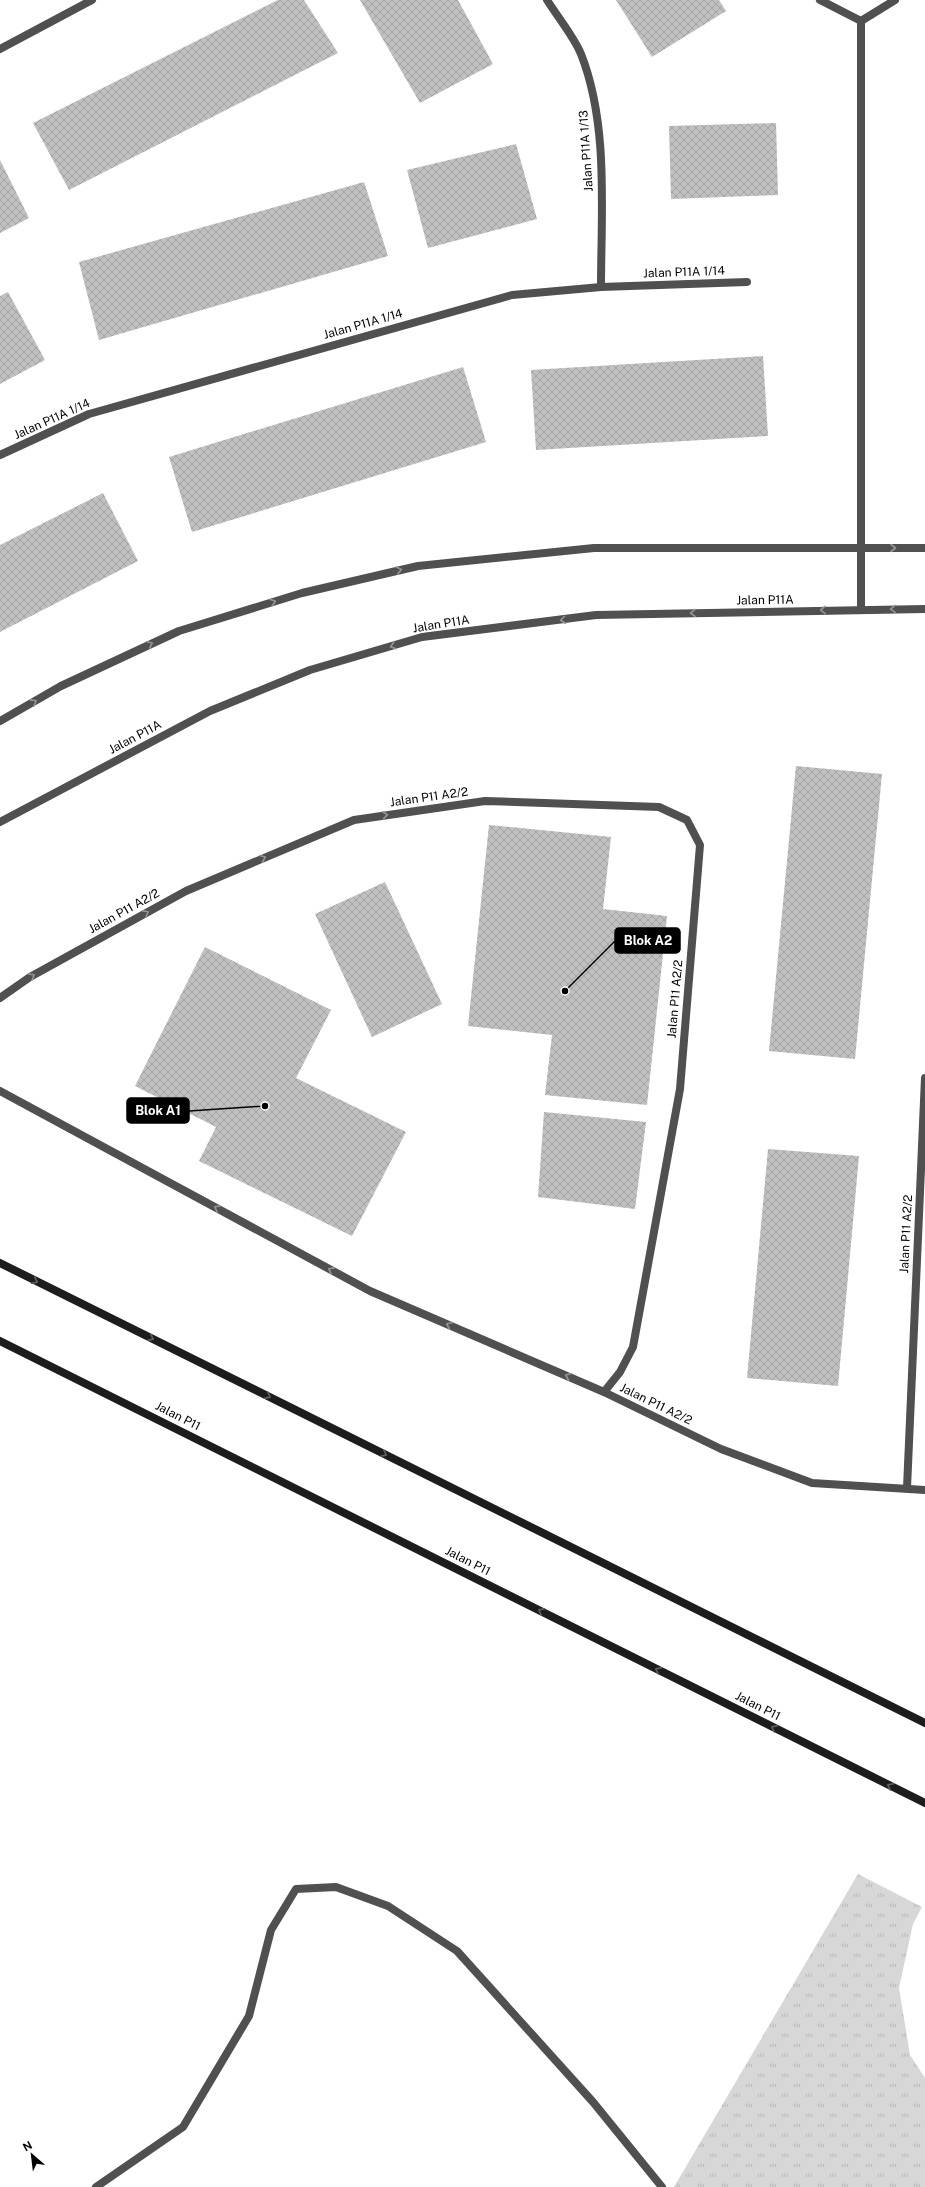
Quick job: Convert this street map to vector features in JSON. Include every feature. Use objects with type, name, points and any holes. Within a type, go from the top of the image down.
[{"type":"main road","points":[[0,1263],[925,1723]]},
{"type":"main road","name":"Jalan P11","points":[[0,1341],[925,1803]]},
{"type":"street","points":[[0,49],[92,0]]},
{"type":"street","name":"Jalan P11A 1/13","points":[[547,0],[581,53],[597,114],[601,164],[601,287]]},
{"type":"street","points":[[820,0],[861,21]]},
{"type":"street","points":[[861,21],[895,0]]},
{"type":"street","points":[[861,21],[862,610]]},
{"type":"street","name":"Jalan P11A 1/14","points":[[0,455],[89,414],[512,295],[601,287],[747,282]]},
{"type":"street","points":[[0,721],[61,686],[179,631],[302,593],[418,566],[594,548],[925,548]]},
{"type":"street","name":"Jalan P11A","points":[[0,822],[210,711],[310,670],[422,637],[596,615],[925,609]]},
{"type":"street","name":"Jalan P11 A2/2","points":[[0,998],[30,977],[186,890],[354,820],[485,801],[659,807],[687,820],[700,845],[680,1089],[633,1347],[620,1372],[604,1392],[721,1449],[812,1484],[925,1490]]},
{"type":"street","name":"Jalan P11 A2/2","points":[[906,1488],[923,1161],[925,1078]]},
{"type":"street","points":[[0,1091],[370,1291],[604,1392]]},
{"type":"street","points":[[96,2187],[183,2127],[249,2016],[271,1930],[296,1889],[336,1887],[388,1906],[457,1951],[593,2102],[662,2187]]},
{"type":"green space","points":[[858,1874],[922,1907],[913,1924],[899,1988],[910,2055],[925,2078],[925,2187],[674,2187]]},
{"type":"building","points":[[278,0],[304,0],[338,53],[69,190],[33,123]]},
{"type":"building","points":[[360,0],[458,0],[493,64],[420,103]]},
{"type":"building","points":[[616,0],[719,0],[726,11],[652,57]]},
{"type":"building","points":[[776,123],[778,195],[671,199],[669,126]]},
{"type":"building","points":[[516,144],[537,219],[428,248],[407,170]]},
{"type":"building","points":[[0,160],[29,218],[0,233]]},
{"type":"building","points":[[364,182],[388,256],[99,340],[79,262]]},
{"type":"building","points":[[8,292],[45,360],[0,384],[0,296]]},
{"type":"building","points":[[763,356],[768,436],[536,450],[531,370]]},
{"type":"building","points":[[463,367],[486,442],[192,532],[169,457]]},
{"type":"building","points":[[103,493],[138,561],[0,632],[0,545]]},
{"type":"building","points":[[796,766],[882,774],[855,1059],[769,1051]]},
{"type":"building","points":[[489,825],[611,837],[603,909],[667,916],[647,1105],[545,1095],[552,1035],[468,1026]]},
{"type":"building","points":[[385,882],[442,1004],[372,1037],[315,914]]},
{"type":"building","points":[[205,947],[331,1010],[296,1078],[406,1132],[352,1236],[199,1161],[216,1127],[135,1086]]},
{"type":"building","points":[[544,1112],[646,1122],[635,1209],[538,1197]]},
{"type":"building","points":[[768,1149],[859,1156],[838,1386],[747,1378]]},
{"type":"place","name":"Blok A2","points":[[565,991]]},
{"type":"place","name":"Blok A1","points":[[265,1106]]}]
